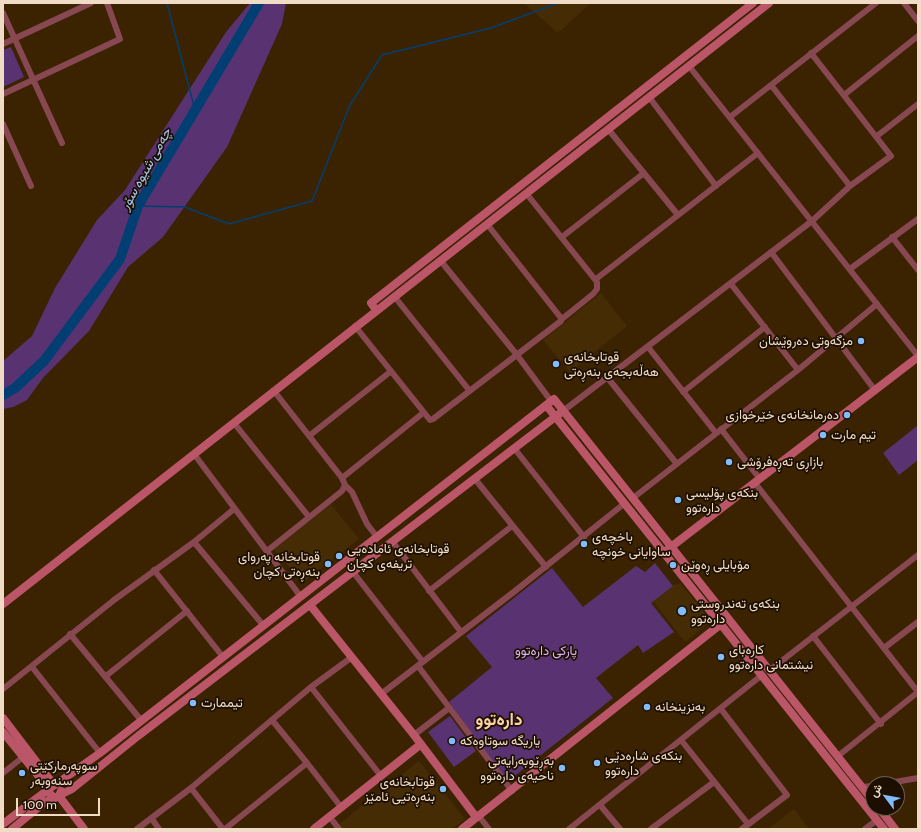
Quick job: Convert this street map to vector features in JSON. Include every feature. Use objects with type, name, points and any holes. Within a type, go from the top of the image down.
[{"type":"street","points":[[3,44],[91,3]]},
{"type":"street","points":[[3,94],[120,39],[107,3]]},
{"type":"street","points":[[3,604],[274,391],[355,326],[373,307],[625,102],[753,3]]},
{"type":"street","points":[[373,307],[394,296],[769,3]]},
{"type":"street","points":[[730,117],[876,3]]},
{"type":"street","points":[[904,3],[918,21]]},
{"type":"street","points":[[3,13],[62,143]]},
{"type":"street","points":[[844,94],[918,36]]},
{"type":"street","points":[[12,829],[45,802],[72,789],[138,736],[392,541],[731,284],[812,221],[850,186],[891,156],[877,136],[811,53]]},
{"type":"street","points":[[664,552],[918,356],[689,66]]},
{"type":"street","points":[[770,85],[850,186]]},
{"type":"street","points":[[649,97],[716,186]]},
{"type":"street","points":[[625,102],[631,111]]},
{"type":"street","points":[[877,136],[918,104]]},
{"type":"street","points":[[3,124],[31,186]]},
{"type":"street","points":[[608,129],[678,215]]},
{"type":"street","points":[[596,279],[758,153]]},
{"type":"street","points":[[562,237],[644,173]]},
{"type":"street","points":[[355,326],[390,372],[430,420],[517,355],[595,292],[597,285],[596,279],[526,193]]},
{"type":"street","points":[[850,269],[918,219]]},
{"type":"street","points":[[487,224],[562,319]]},
{"type":"street","points":[[892,237],[918,270]]},
{"type":"street","points":[[771,252],[874,389]]},
{"type":"street","points":[[440,260],[517,355],[550,402],[555,417],[625,503],[671,547],[865,792]]},
{"type":"street","points":[[731,284],[798,370]]},
{"type":"street","points":[[394,296],[469,390]]},
{"type":"street","points":[[633,498],[798,370],[878,304]]},
{"type":"street","points":[[683,392],[765,327]]},
{"type":"street","points":[[648,347],[683,392],[718,431],[918,692],[881,724],[838,756]]},
{"type":"street","points":[[310,436],[390,372]]},
{"type":"street","points":[[607,378],[677,464]]},
{"type":"street","points":[[274,391],[342,478],[345,485],[352,492],[367,524],[377,537]]},
{"type":"street","points":[[550,402],[563,411],[633,498],[644,520],[664,552],[884,829]]},
{"type":"street","points":[[3,824],[100,753],[550,402]]},
{"type":"street","points":[[342,478],[423,413]]},
{"type":"street","points":[[234,423],[309,517]]},
{"type":"street","points":[[514,448],[584,537]]},
{"type":"street","points":[[194,454],[301,597]]},
{"type":"street","points":[[475,479],[546,567]]},
{"type":"street","points":[[267,551],[342,491],[345,485]]},
{"type":"street","points":[[381,694],[546,567],[625,503]]},
{"type":"street","points":[[3,689],[32,667],[70,634],[154,570],[194,542],[234,509]]},
{"type":"street","points":[[429,591],[512,526]]},
{"type":"street","points":[[385,531],[461,632]]},
{"type":"street","points":[[194,542],[263,626]]},
{"type":"street","points":[[770,670],[918,555]]},
{"type":"street","points":[[154,570],[223,656]]},
{"type":"street","points":[[353,572],[420,664],[449,708],[512,791]]},
{"type":"street","points":[[310,605],[477,816],[489,829]]},
{"type":"street","points":[[106,676],[187,611]]},
{"type":"street","points":[[462,829],[477,816],[512,791],[721,624],[727,625],[728,618]]},
{"type":"street","points":[[884,648],[918,622]]},
{"type":"street","points":[[70,634],[141,720]]},
{"type":"street","points":[[813,636],[881,724]]},
{"type":"street","points":[[137,829],[191,788],[311,687],[352,657]]},
{"type":"street","points":[[32,667],[100,753]]},
{"type":"street","points":[[569,829],[762,675]]},
{"type":"street","points":[[311,687],[381,776]]},
{"type":"street","points":[[414,735],[449,708]]},
{"type":"street","points":[[721,709],[787,795],[742,829]]},
{"type":"street","points":[[3,718],[53,786]]},
{"type":"street","points":[[272,720],[341,808]]},
{"type":"street","points":[[3,732],[23,758],[53,786]]},
{"type":"street","points":[[681,740],[748,824]]},
{"type":"street","points":[[314,829],[421,744]]},
{"type":"street","points":[[3,773],[23,758]]},
{"type":"street","points":[[191,788],[224,829],[307,763]]},
{"type":"street","points":[[905,780],[918,778]]},
{"type":"street","points":[[651,829],[714,782]]},
{"type":"street","points":[[53,786],[50,795],[58,796],[84,829]]},
{"type":"street","points":[[600,805],[620,829]]},
{"type":"street","points":[[329,816],[339,829]]},
{"type":"street","points":[[885,816],[895,829]]},
{"type":"street","points":[[152,819],[159,829]]},
{"type":"street","points":[[865,829],[877,820]]},
{"type":"shaded area","points":[[524,3],[591,3],[558,33]]},
{"type":"shaded area","points":[[601,293],[627,326],[570,372],[543,340]]},
{"type":"shaded area","points":[[331,504],[359,539],[302,583],[274,549]]},
{"type":"shaded area","name":"بنکەی تەندروستی دارەتوو","points":[[680,583],[711,621],[685,642],[653,601],[675,584],[677,585]]},
{"type":"shaded area","points":[[419,761],[465,819],[452,829],[342,829],[338,825]]},
{"type":"shaded area","points":[[794,809],[809,829],[768,829]]},
{"type":"green space","points":[[250,3],[286,3],[282,24],[227,147],[163,237],[128,267],[89,331],[43,378],[27,400],[13,407],[3,409],[3,361],[32,336],[55,288],[97,220],[125,190],[226,32]]},
{"type":"green space","points":[[11,47],[24,77],[3,87],[3,50]]},
{"type":"green space","points":[[917,426],[918,460],[899,475],[883,453]]},
{"type":"green space","name":"پارکی دارەتوو","points":[[655,563],[673,586],[651,603],[674,632],[643,653],[638,645],[596,678],[613,698],[507,782],[449,702],[492,667],[466,636],[552,568],[583,607],[636,566],[645,572]]},
{"type":"green space","name":"یاریگە سوتاوەکە","points":[[450,716],[476,751],[454,767],[428,732]]},
{"type":"waterway","points":[[167,3],[195,110]]},
{"type":"waterway","name":"چەمی شیوە سۆر","points":[[3,395],[15,388],[44,361],[120,259],[138,206],[259,3]]},
{"type":"waterway","points":[[138,206],[185,207],[229,224],[312,201],[350,105],[382,55],[491,28],[558,3]]},
{"type":"place","name":"مزگەوتی دەروێشان","points":[[861,341]]},
{"type":"place","name":"قوتابخانەی هەڵەبجەی بنەڕەتی","points":[[556,364]]},
{"type":"place","name":"دەرمانخانەی خێرخوازی","points":[[847,415]]},
{"type":"place","name":"تیم مارت","points":[[823,435]]},
{"type":"place","name":"بازاڕی تەڕەفرۆشی","points":[[729,462]]},
{"type":"place","name":"بنکەی پۆلیسی دارەتوو","points":[[678,500]]},
{"type":"place","name":"باخچەی ساوایانی خونچە","points":[[584,544]]},
{"type":"place","name":"قوتابخانەی ئامادەیی تریفەی کچان","points":[[339,556]]},
{"type":"place","name":"قوتابخانە پەروای بنەڕەتی کچان","points":[[328,564]]},
{"type":"place","name":"مۆبایلی ڕەوێن","points":[[673,565]]},
{"type":"place","name":"بنکەی تەندروستی دارەتوو","points":[[682,611]]},
{"type":"place","name":"کارەبای نیشتمانی دارەتوو","points":[[721,657]]},
{"type":"place","name":"تیممارت","points":[[193,703]]},
{"type":"place","name":"بەنزینخانە","points":[[647,707]]},
{"type":"place","name":"یاریگە سوتاوەکە","points":[[452,741]]},
{"type":"place","name":"بنکەی شارەدێی دارەتوو","points":[[597,763]]},
{"type":"place","name":"بەڕێوبەرایەتی ناحیەی دارەتوو","points":[[562,768]]},
{"type":"place","name":"سوپەرمارکێتی سنەوبەر","points":[[22,773]]},
{"type":"place","name":"قوتابخانەی بنەڕەتیی ئامێز","points":[[443,789]]},
{"type":"district","name":"دارەتوو","points":[[499,720]]}]
